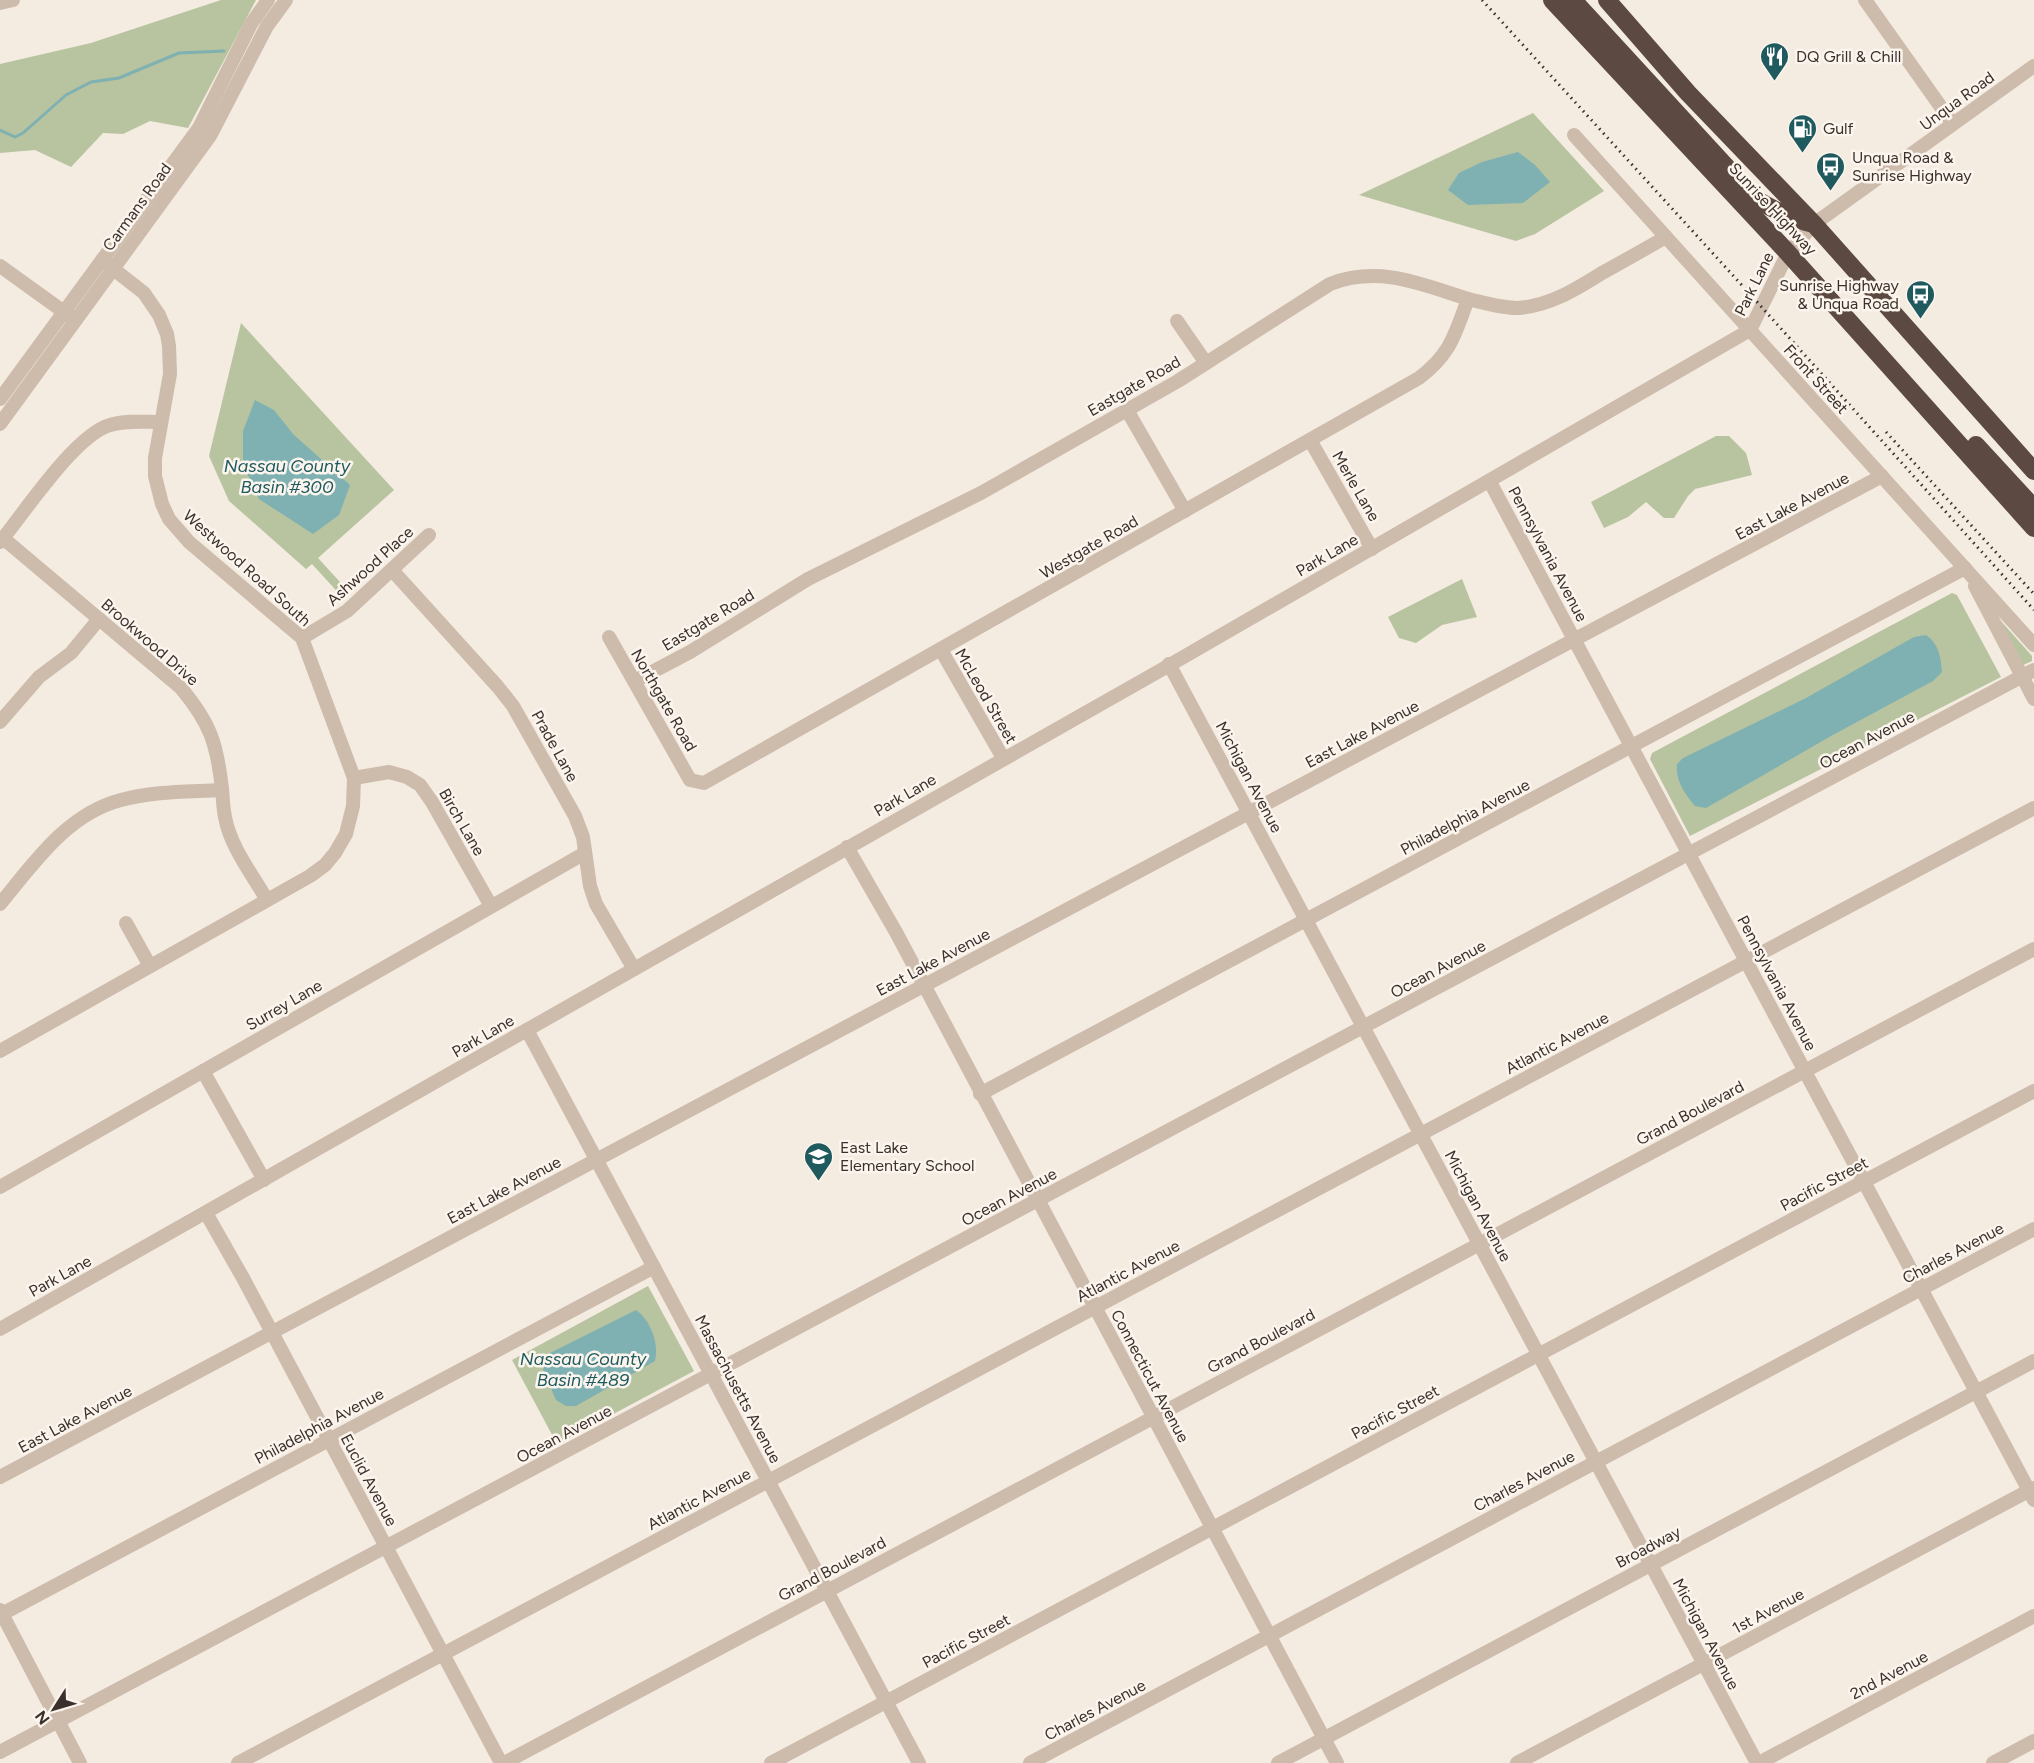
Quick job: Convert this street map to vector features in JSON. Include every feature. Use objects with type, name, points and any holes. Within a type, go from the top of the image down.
[{"type":"highway","name":"Sunrise Highway","points":[[1552,0],[1788,253],[2034,528]]},
{"type":"highway","points":[[1573,0],[1756,199],[1792,219],[1814,224]]},
{"type":"highway","name":"Sunrise Highway","points":[[1606,0],[1688,93],[1814,224],[2034,471]]},
{"type":"highway","points":[[1614,68],[1654,70],[1688,93]]},
{"type":"highway","points":[[1895,372],[1943,409],[2034,508]]},
{"type":"street","points":[[0,3],[14,0]]},
{"type":"street","name":"Carmans Road","points":[[0,424],[70,316],[108,264],[199,128],[251,24],[268,0]]},
{"type":"street","name":"Carmans Road","points":[[108,264],[210,136],[267,26],[286,0]]},
{"type":"street","points":[[1865,0],[1953,124]]},
{"type":"street","name":"Unqua Road","points":[[1788,253],[1814,224],[2034,66]]},
{"type":"street","name":"Front Street","points":[[1574,135],[2034,645]]},
{"type":"street","name":"Eastgate Road","points":[[634,681],[690,652],[808,579],[981,493],[1206,363],[1312,294],[1345,278],[1368,274],[1392,276],[1504,307],[1540,305],[1565,295],[1666,237]]},
{"type":"street","name":"Park Lane","points":[[0,1329],[1490,482],[1750,330],[1788,253]]},
{"type":"street","name":"Westwood Road South","points":[[2,1045],[150,966],[309,876],[325,865],[346,834],[353,806],[354,778],[302,638],[189,542],[169,519],[162,504],[155,476],[156,443],[170,374],[169,346],[159,315],[144,293],[108,264]]},
{"type":"street","points":[[0,266],[70,316]]},
{"type":"street","name":"Westgate Road","points":[[690,780],[704,783],[711,780],[1419,378],[1435,366],[1451,343],[1468,298]]},
{"type":"street","name":"Carmans Road","points":[[0,399],[70,316]]},
{"type":"street","points":[[1177,321],[1206,363]]},
{"type":"street","points":[[1127,410],[1185,511]]},
{"type":"street","points":[[1,540],[76,447],[93,432],[108,425],[123,422],[161,422]]},
{"type":"street","name":"Merle Lane","points":[[1310,440],[1372,549]]},
{"type":"street","name":"East Lake Avenue","points":[[0,1477],[1882,476]]},
{"type":"street","name":"Pennsylvania Avenue","points":[[1490,482],[1863,1182],[2032,1493]]},
{"type":"street","name":"Ashwood Place","points":[[302,638],[347,611],[429,536]]},
{"type":"street","name":"Brookwood Drive","points":[[1,540],[181,688],[200,711],[217,749],[225,817],[231,836],[267,900]]},
{"type":"street","points":[[1965,568],[2028,673],[2034,699]]},
{"type":"street","name":"Philadelphia Avenue","points":[[980,1094],[1965,568]]},
{"type":"street","name":"Prade Lane","points":[[392,570],[513,706],[575,816],[584,837],[590,886],[596,904],[633,969]]},
{"type":"street","points":[[0,723],[32,685],[71,653],[99,619]]},
{"type":"street","name":"Northgate Road","points":[[609,637],[690,780]]},
{"type":"street","name":"McLeod Street","points":[[942,650],[1003,759]]},
{"type":"street","name":"Michigan Avenue","points":[[1169,664],[1758,1763]]},
{"type":"street","name":"Ocean Avenue","points":[[0,1752],[2028,673]]},
{"type":"street","name":"Birch Lane","points":[[354,778],[389,772],[407,777],[420,785],[491,906]]},
{"type":"street","points":[[0,904],[56,838],[94,810],[119,800],[146,795],[222,790]]},
{"type":"street","name":"Atlantic Avenue","points":[[238,1763],[2034,808]]},
{"type":"street","name":"Connecticut Avenue","points":[[847,848],[897,934],[1337,1763]]},
{"type":"street","name":"Surrey Lane","points":[[0,1186],[585,853]]},
{"type":"street","points":[[126,923],[150,966]]},
{"type":"street","name":"Grand Boulevard","points":[[502,1763],[2034,949]]},
{"type":"street","name":"Massachusetts Avenue","points":[[527,1030],[919,1763]]},
{"type":"street","points":[[203,1071],[264,1180]]},
{"type":"street","name":"Pacific Street","points":[[771,1763],[2034,1091]]},
{"type":"street","name":"Euclid Avenue","points":[[206,1213],[502,1763]]},
{"type":"street","name":"Charles Avenue","points":[[1030,1763],[2034,1229]]},
{"type":"street","name":"Philadelphia Avenue","points":[[1,1613],[654,1267]]},
{"type":"street","name":"Broadway","points":[[1278,1763],[2034,1361]]},
{"type":"street","name":"1st Avenue","points":[[1517,1763],[2032,1493]]},
{"type":"street","points":[[1,1613],[81,1763]]},
{"type":"street","name":"2nd Avenue","points":[[1758,1763],[2034,1616]]},
{"type":"street","points":[[1993,1763],[2034,1741]]},
{"type":"green space","points":[[221,0],[256,0],[188,128],[150,121],[123,134],[103,133],[71,167],[35,150],[0,153],[0,64],[91,43]]},
{"type":"green space","points":[[1533,113],[1604,191],[1535,234],[1516,241],[1359,195]]},
{"type":"green space","points":[[241,323],[394,490],[318,558],[350,593],[344,599],[312,564],[306,569],[229,501],[209,456]]},
{"type":"green space","points":[[1716,436],[1729,436],[1746,453],[1752,475],[1695,489],[1674,518],[1664,518],[1646,502],[1628,517],[1604,528],[1591,502]]},
{"type":"green space","points":[[1462,579],[1477,617],[1442,625],[1416,643],[1399,638],[1388,617]]},
{"type":"green space","points":[[1952,593],[1957,595],[2001,677],[1690,836],[1650,759],[1652,753]]},
{"type":"green space","points":[[2000,620],[2032,656],[2032,661],[2023,665]]},
{"type":"green space","name":"Nassau County Basin #489","points":[[648,1286],[694,1371],[557,1444],[512,1360]]},
{"type":"water","points":[[1518,152],[1535,165],[1550,182],[1523,203],[1468,205],[1448,190],[1459,173],[1482,162]]},
{"type":"water","name":"Nassau County Basin #300","points":[[255,400],[274,410],[293,434],[350,485],[339,515],[313,534],[259,499],[243,464],[243,431]]},
{"type":"water","points":[[1926,635],[1937,647],[1941,662],[1942,672],[1933,681],[1831,736],[1706,808],[1695,806],[1684,792],[1677,770],[1677,764],[1683,758],[1806,698],[1914,637]]},
{"type":"water","name":"Nassau County Basin #489","points":[[636,1310],[646,1320],[653,1333],[656,1347],[655,1361],[576,1406],[566,1406],[556,1400],[543,1370],[548,1354]]},
{"type":"waterway","points":[[0,130],[15,137],[23,133],[66,95],[91,82],[119,78],[179,53],[224,51]]},
{"type":"railway","points":[[1482,0],[2034,610]]},
{"type":"railway","points":[[1886,432],[2034,594]]},
{"type":"place","name":"DQ Grill & Chill","points":[[1775,82]]},
{"type":"place","name":"Gulf","points":[[1802,154]]},
{"type":"place","name":"Unqua Road & Sunrise Highway","points":[[1831,192]]},
{"type":"place","name":"Sunrise Highway & Unqua Road","points":[[1920,320]]},
{"type":"place","name":"East Lake Elementary School","points":[[819,1182]]}]
